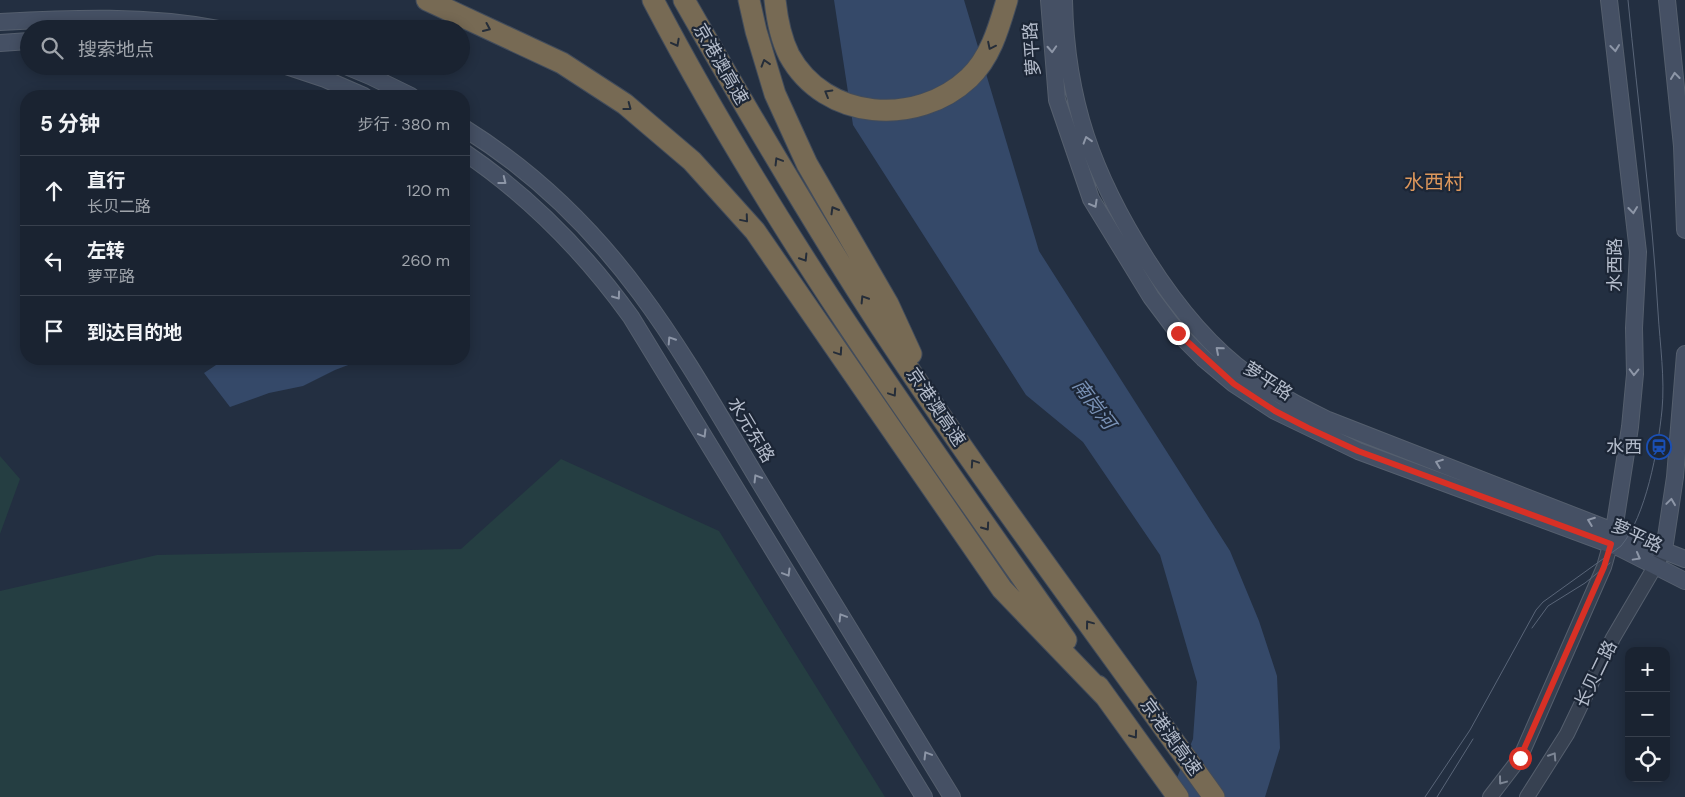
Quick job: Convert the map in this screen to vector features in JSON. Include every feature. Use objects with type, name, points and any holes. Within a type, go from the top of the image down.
[{"type":"highway","points":[[427,0],[470,20]]},
{"type":"highway","name":"京港澳高速","points":[[653,0],[690,70],[830,298],[903,408],[1178,797]]},
{"type":"highway","name":"京港澳高速","points":[[684,0],[804,206],[936,408],[1048,568],[1214,797]]},
{"type":"highway","points":[[749,0],[756,31],[775,94],[799,147],[888,304],[936,408]]},
{"type":"highway","points":[[775,0],[780,35],[790,56],[803,73],[822,90],[849,104],[873,110],[890,111],[908,110],[928,104],[954,91],[971,77],[992,44],[1007,0]]},
{"type":"highway","points":[[470,20],[562,63],[625,104],[659,130],[698,167],[755,231],[1002,589],[1105,696]]},
{"type":"main road","name":"萝平路","points":[[1049,0],[1057,100],[1091,199],[1151,297],[1178,333],[1203,358],[1234,384],[1275,411],[1358,451],[1612,537],[1664,550],[1685,559]]},
{"type":"main road","name":"萝平路","points":[[1064,0],[1071,84],[1090,152],[1106,190],[1126,227],[1166,290],[1214,346],[1249,375],[1292,402],[1328,420],[1612,537],[1656,567],[1685,581]]},
{"type":"main road","name":"水西路","points":[[1609,0],[1638,252],[1634,328],[1635,374],[1630,427],[1612,537]]},
{"type":"main road","points":[[1667,0],[1682,146],[1685,230]]},
{"type":"main road","points":[[35,20],[87,17],[151,20]]},
{"type":"main road","points":[[0,22],[20,21]]},
{"type":"main road","points":[[0,43],[20,42]]},
{"type":"main road","points":[[309,75],[348,90]]},
{"type":"main road","points":[[368,75],[399,90]]},
{"type":"main road","name":"水元东路","points":[[470,132],[525,171],[562,203],[591,234],[641,294],[693,374],[952,797]]},
{"type":"main road","points":[[470,157],[518,193],[550,222],[610,288],[631,317],[924,797]]},
{"type":"main road","points":[[1664,550],[1675,477],[1685,354]]},
{"type":"street","name":"长贝二路","points":[[1490,797],[1520,758],[1590,601],[1612,537]]},
{"type":"street","name":"长贝二路","points":[[1527,797],[1567,734],[1613,638],[1656,567],[1664,550]]},
{"type":"green space","points":[[0,456],[20,479],[0,534]]},
{"type":"green space","points":[[561,459],[719,531],[885,797],[0,797],[0,591],[157,555],[461,549]]},
{"type":"water","name":"南岗河","points":[[834,0],[964,0],[1039,251],[1230,551],[1259,621],[1277,676],[1280,748],[1265,797],[1169,797],[1193,739],[1197,682],[1160,555],[1083,442],[1026,395],[853,125]]},
{"type":"water","points":[[216,365],[348,365],[303,386],[269,393],[230,407],[204,373]]},
{"type":"tram line","points":[[1425,797],[1470,730],[1536,610],[1543,602],[1621,546],[1630,533],[1644,500],[1654,463],[1663,398],[1663,374],[1652,234],[1628,0]]},
{"type":"tram line","points":[[1532,628],[1548,606],[1585,583],[1610,563]]},
{"type":"tram line","points":[[1437,797],[1473,739]]},
{"type":"place","name":"水西","points":[[1659,447]]},
{"type":"district","name":"水西村","points":[[1434,182]]},
{"type":"route","points":[[1178,333],[1203,358],[1234,384],[1275,411],[1308,428],[1358,451],[1611,544],[1604,567],[1520,758]]}]
